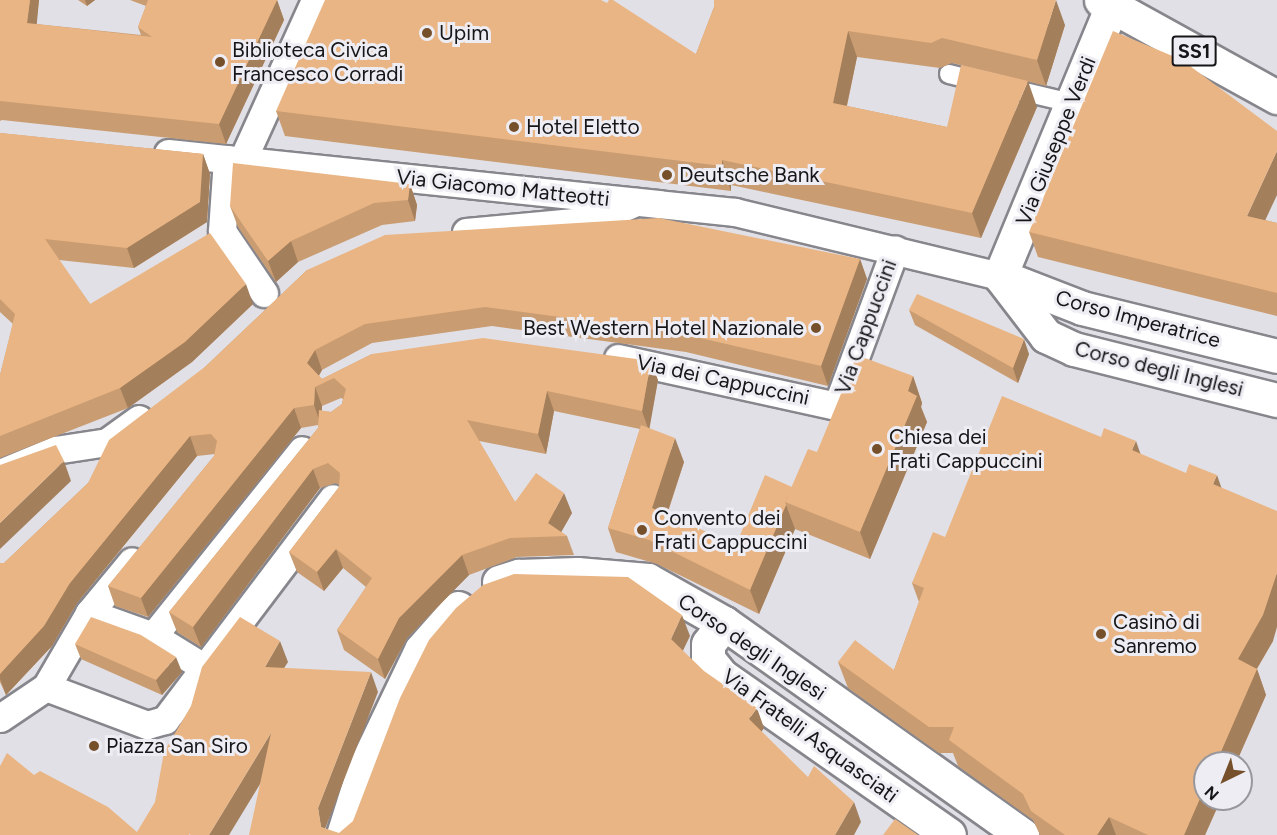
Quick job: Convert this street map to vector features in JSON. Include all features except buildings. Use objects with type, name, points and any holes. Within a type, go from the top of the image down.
[{"type":"street","points":[[273,306],[222,231],[234,160],[315,0]]},
{"type":"street","name":"SS1","points":[[1106,3],[1277,97]]},
{"type":"street","name":"Via Giuseppe Verdi","points":[[1000,276],[1071,103],[1106,3]]},
{"type":"street","name":"Via Giacomo Matteotti","points":[[137,150],[735,212],[1000,276]]},
{"type":"street","points":[[435,236],[596,220],[638,202]]},
{"type":"street","points":[[198,246],[222,231]]},
{"type":"street","name":"Via Cappuccini","points":[[837,406],[895,249]]},
{"type":"street","name":"Corso Imperatrice","points":[[1000,276],[1082,308],[1277,356]]},
{"type":"street","name":"Corso degli Inglesi","points":[[1000,276],[1046,336],[1074,349],[1277,400]]},
{"type":"street","name":"Via dei Cappuccini","points":[[593,354],[684,368],[837,406]]},
{"type":"street","points":[[0,473],[55,450],[107,442],[158,411]]},
{"type":"street","points":[[153,636],[313,438]]},
{"type":"street","points":[[93,472],[107,442]]},
{"type":"street","points":[[46,687],[147,725],[165,720],[177,709],[205,668],[333,498]]},
{"type":"street","points":[[0,718],[46,687],[89,612],[147,543]]},
{"type":"street","name":"Corso degli Inglesi","points":[[343,835],[363,771],[421,650],[481,589],[518,576],[648,580],[724,623],[1022,835]]},
{"type":"street","points":[[89,612],[153,636],[205,668]]},
{"type":"street","name":"Via Fratelli Asquasciati","points":[[724,623],[708,644],[708,659],[722,676],[949,835]]},
{"type":"lane","points":[[949,74],[1071,103]]},
{"type":"place","name":"Upim","points":[[427,33]]},
{"type":"place","name":"Biblioteca Civica Francesco Corradi","points":[[220,62]]},
{"type":"place","name":"Hotel Eletto","points":[[514,127]]},
{"type":"place","name":"Deutsche Bank","points":[[667,175]]},
{"type":"place","name":"Best Western Hotel Nazionale","points":[[816,328]]},
{"type":"place","name":"Chiesa dei Frati Cappuccini","points":[[877,449]]},
{"type":"place","name":"Convento dei Frati Cappuccini","points":[[642,530]]},
{"type":"place","name":"Casinò di Sanremo","points":[[1101,634]]},
{"type":"place","name":"Piazza San Siro","points":[[94,746]]}]
